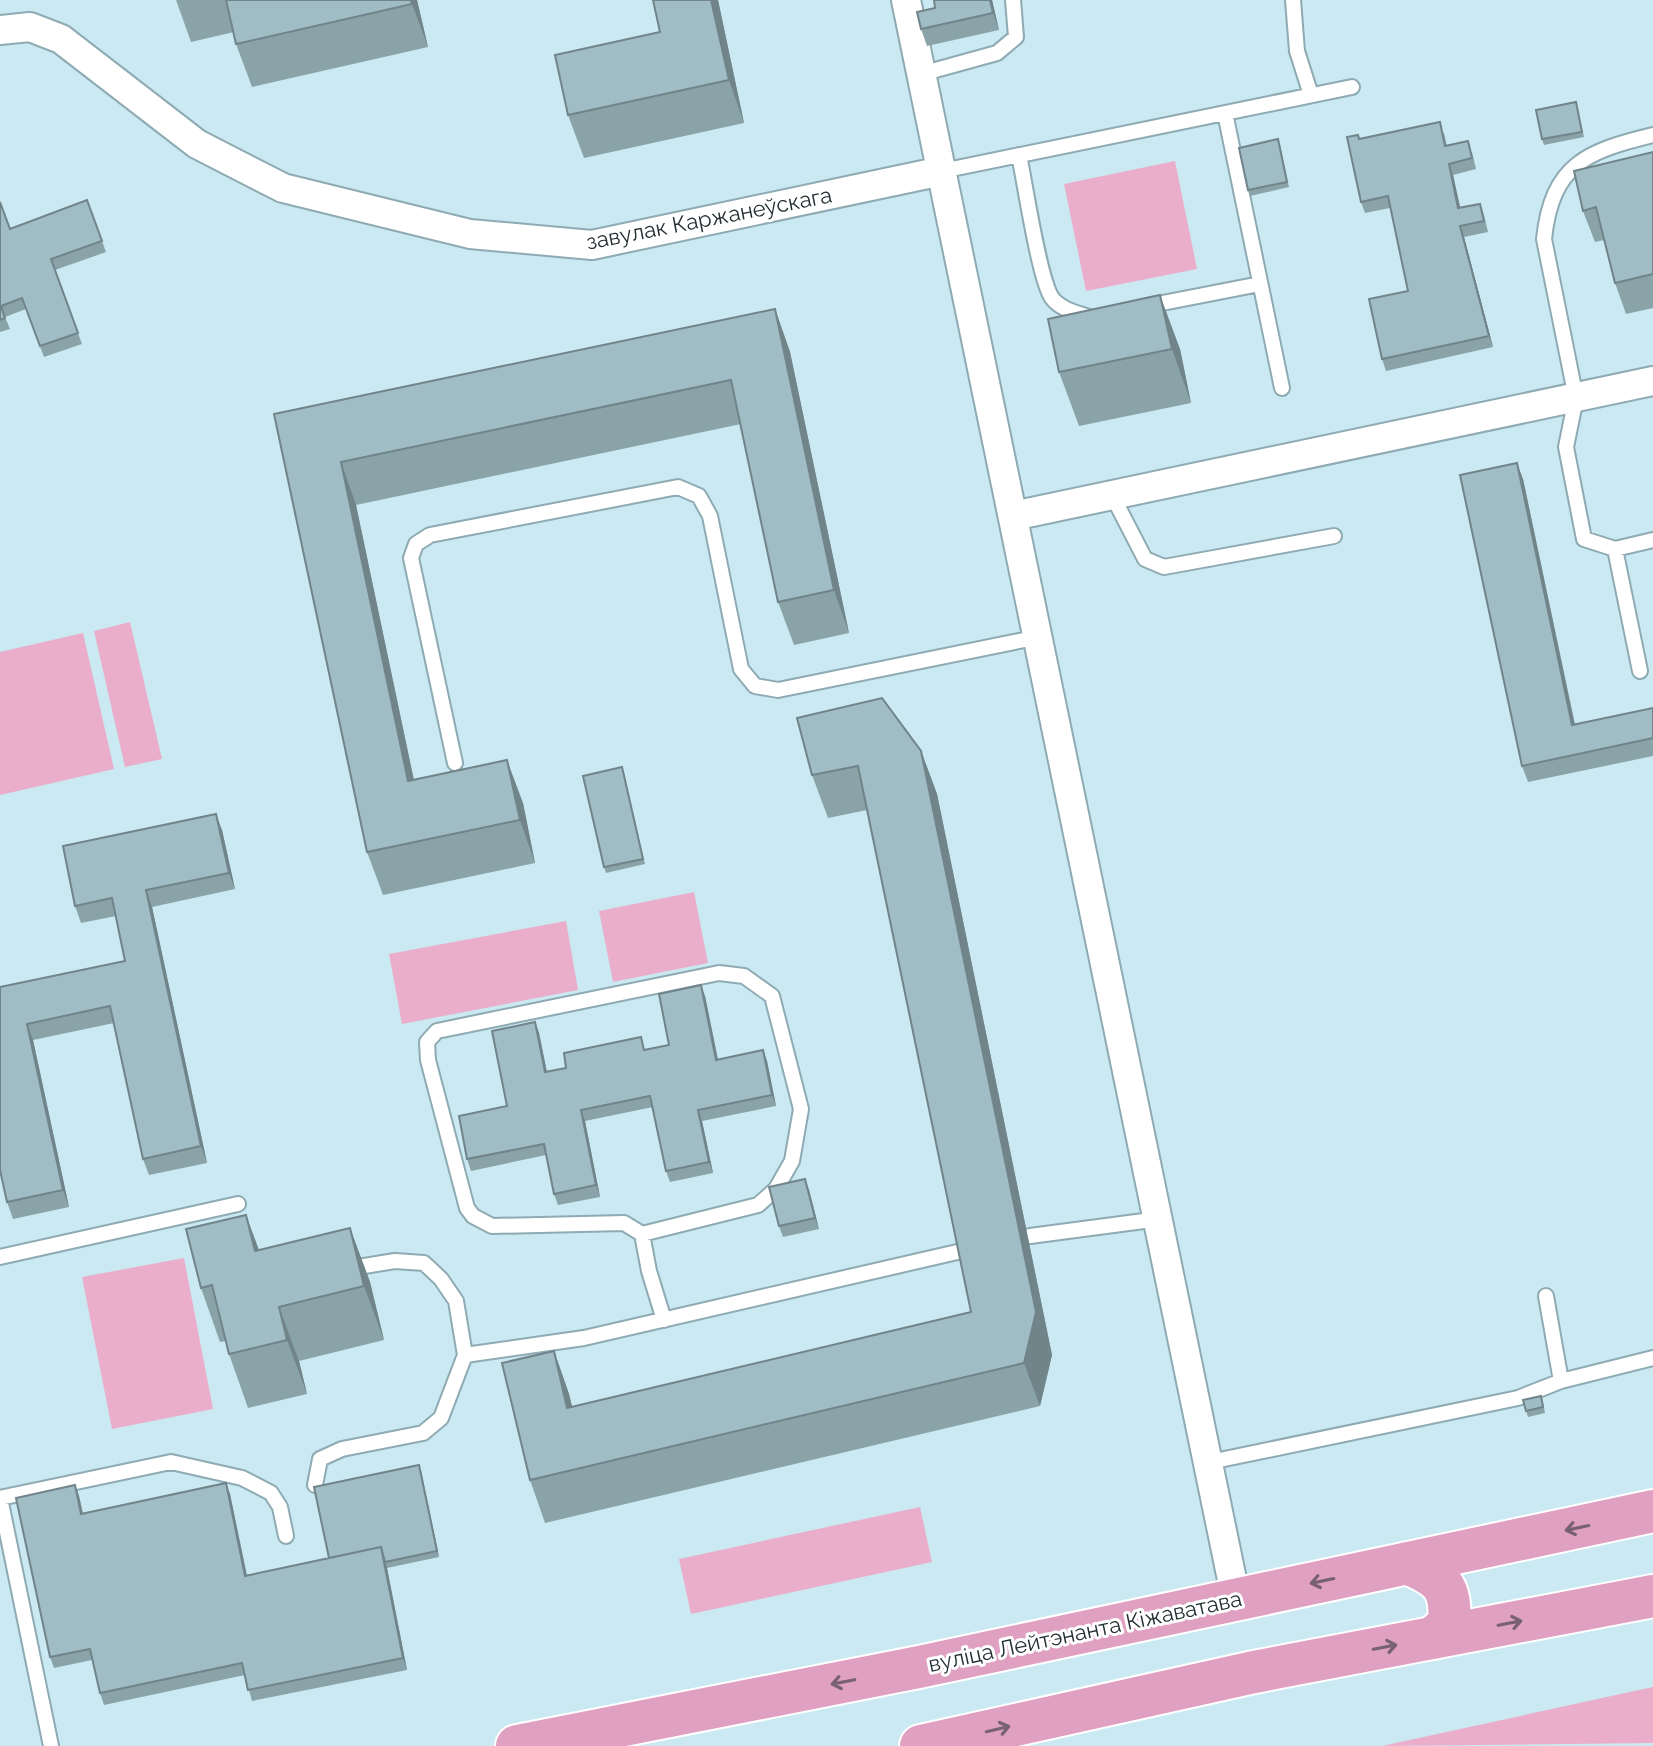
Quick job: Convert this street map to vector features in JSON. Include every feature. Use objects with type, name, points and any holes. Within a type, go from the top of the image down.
[{"type":"main road","name":"вуліца Лейтэнанта Кіжаватава","points":[[517,1746],[629,1735],[1236,1599],[1653,1511]]},
{"type":"main road","points":[[1407,1563],[1434,1574],[1447,1594],[1449,1624],[1433,1638]]},
{"type":"main road","points":[[921,1746],[1169,1690],[1653,1596]]},
{"type":"street","points":[[906,0],[1236,1599]]},
{"type":"street","name":"завулак Каржанеўскага","points":[[0,30],[30,27],[61,39],[197,144],[283,188],[470,234],[592,245],[942,171]]},
{"type":"street","points":[[1013,516],[1653,381]]},
{"type":"lane","points":[[921,74],[997,53],[1016,37],[1013,0]]},
{"type":"lane","points":[[1293,0],[1297,51],[1311,95]]},
{"type":"lane","points":[[942,171],[1352,87]]},
{"type":"lane","points":[[1225,113],[1282,388]]},
{"type":"lane","points":[[1653,135],[1607,146],[1574,165],[1561,180],[1547,214],[1544,239],[1576,398],[1566,447],[1584,539],[1615,549],[1653,540]]},
{"type":"lane","points":[[1019,155],[1044,276],[1052,298],[1067,310],[1091,318],[1107,315]]},
{"type":"lane","points":[[1138,308],[1260,284]]},
{"type":"lane","points":[[455,763],[411,558],[416,544],[430,535],[678,487],[699,496],[710,516],[741,669],[755,686],[778,690],[1039,637]]},
{"type":"lane","points":[[1112,495],[1145,559],[1164,567],[1334,536]]},
{"type":"lane","points":[[1615,549],[1640,671]]},
{"type":"lane","points":[[642,1234],[758,1205],[776,1189],[792,1161],[801,1109],[772,996],[744,976],[719,973],[437,1031],[427,1042],[428,1060],[467,1208],[473,1216],[492,1226],[624,1223],[642,1234],[664,1320]]},
{"type":"lane","points":[[0,1257],[238,1204]]},
{"type":"lane","points":[[1030,1236],[1159,1219]]},
{"type":"lane","points":[[465,1355],[584,1338],[966,1250]]},
{"type":"lane","points":[[315,1485],[320,1459],[342,1449],[423,1433],[441,1418],[465,1355],[456,1301],[441,1279],[424,1263],[395,1261],[337,1271]]},
{"type":"lane","points":[[1546,1296],[1561,1381]]},
{"type":"lane","points":[[1210,1462],[1518,1398],[1561,1381],[1653,1358]]},
{"type":"lane","points":[[51,1746],[0,1498],[171,1462],[242,1478],[271,1493],[280,1507],[286,1536]]},
{"type":"shaded area","points":[[1175,161],[1197,269],[1086,291],[1064,184]]},
{"type":"shaded area","points":[[130,622],[162,759],[125,767],[94,631]]},
{"type":"shaded area","points":[[83,633],[114,769],[0,795],[0,652]]},
{"type":"shaded area","points":[[694,892],[708,963],[613,982],[599,911]]},
{"type":"shaded area","points":[[566,921],[578,990],[402,1024],[389,954]]},
{"type":"shaded area","points":[[184,1258],[213,1409],[112,1429],[82,1277]]},
{"type":"shaded area","points":[[920,1507],[932,1562],[691,1614],[679,1559]]},
{"type":"shaded area","points":[[1653,1687],[1653,1743],[1382,1746]]},
{"type":"building","points":[[226,0],[411,0],[412,4],[236,44]]},
{"type":"building","points":[[653,0],[711,0],[729,80],[568,115],[555,55],[660,32]]},
{"type":"building","points":[[934,0],[990,0],[993,13],[921,29],[917,12],[935,8]]},
{"type":"building","points":[[1576,102],[1582,132],[1542,139],[1536,110]]},
{"type":"building","points":[[1440,122],[1445,146],[1468,141],[1472,158],[1449,164],[1458,208],[1480,204],[1484,221],[1460,226],[1489,336],[1382,359],[1369,299],[1408,291],[1388,196],[1361,202],[1347,137],[1358,135],[1359,139]]},
{"type":"building","points":[[1278,139],[1287,182],[1248,190],[1239,148]]},
{"type":"building","points":[[1653,152],[1653,274],[1615,283],[1596,207],[1583,211],[1574,171]]},
{"type":"building","points":[[87,200],[102,241],[51,259],[78,333],[40,346],[22,298],[1,306],[5,318],[0,320],[0,202],[10,229]]},
{"type":"building","points":[[1160,295],[1172,349],[1059,372],[1048,319]]},
{"type":"building","points":[[775,309],[834,590],[778,602],[731,380],[341,462],[408,781],[507,760],[520,820],[367,852],[274,414]]},
{"type":"building","points":[[1517,463],[1572,725],[1653,708],[1653,738],[1522,766],[1460,475]]},
{"type":"building","points":[[882,698],[921,751],[1036,1312],[1024,1363],[530,1480],[502,1363],[554,1351],[567,1408],[971,1312],[858,766],[812,775],[797,718]]},
{"type":"building","points":[[622,767],[643,859],[604,867],[583,776]]},
{"type":"building","points":[[216,814],[229,873],[146,890],[201,1146],[143,1159],[110,1006],[27,1024],[63,1190],[7,1202],[0,1170],[0,987],[125,961],[112,898],[75,906],[63,846]]},
{"type":"building","points":[[701,985],[716,1060],[763,1050],[772,1095],[698,1110],[709,1162],[666,1171],[650,1096],[581,1110],[596,1185],[554,1194],[544,1144],[467,1159],[459,1116],[507,1106],[492,1031],[535,1022],[545,1072],[566,1068],[564,1053],[641,1037],[644,1050],[669,1045],[659,994]]},
{"type":"building","points":[[805,1179],[815,1218],[779,1226],[769,1187]]},
{"type":"building","points":[[246,1215],[255,1251],[350,1228],[364,1286],[279,1307],[287,1340],[229,1354],[212,1285],[201,1288],[186,1229]]},
{"type":"building","points":[[1541,1396],[1543,1407],[1526,1411],[1523,1400]]},
{"type":"building","points":[[419,1465],[437,1551],[385,1562],[381,1547],[329,1558],[314,1487]]},
{"type":"building","points":[[226,1483],[245,1576],[381,1547],[403,1658],[248,1690],[242,1663],[100,1693],[90,1649],[50,1657],[16,1498],[75,1485],[81,1514]]}]
